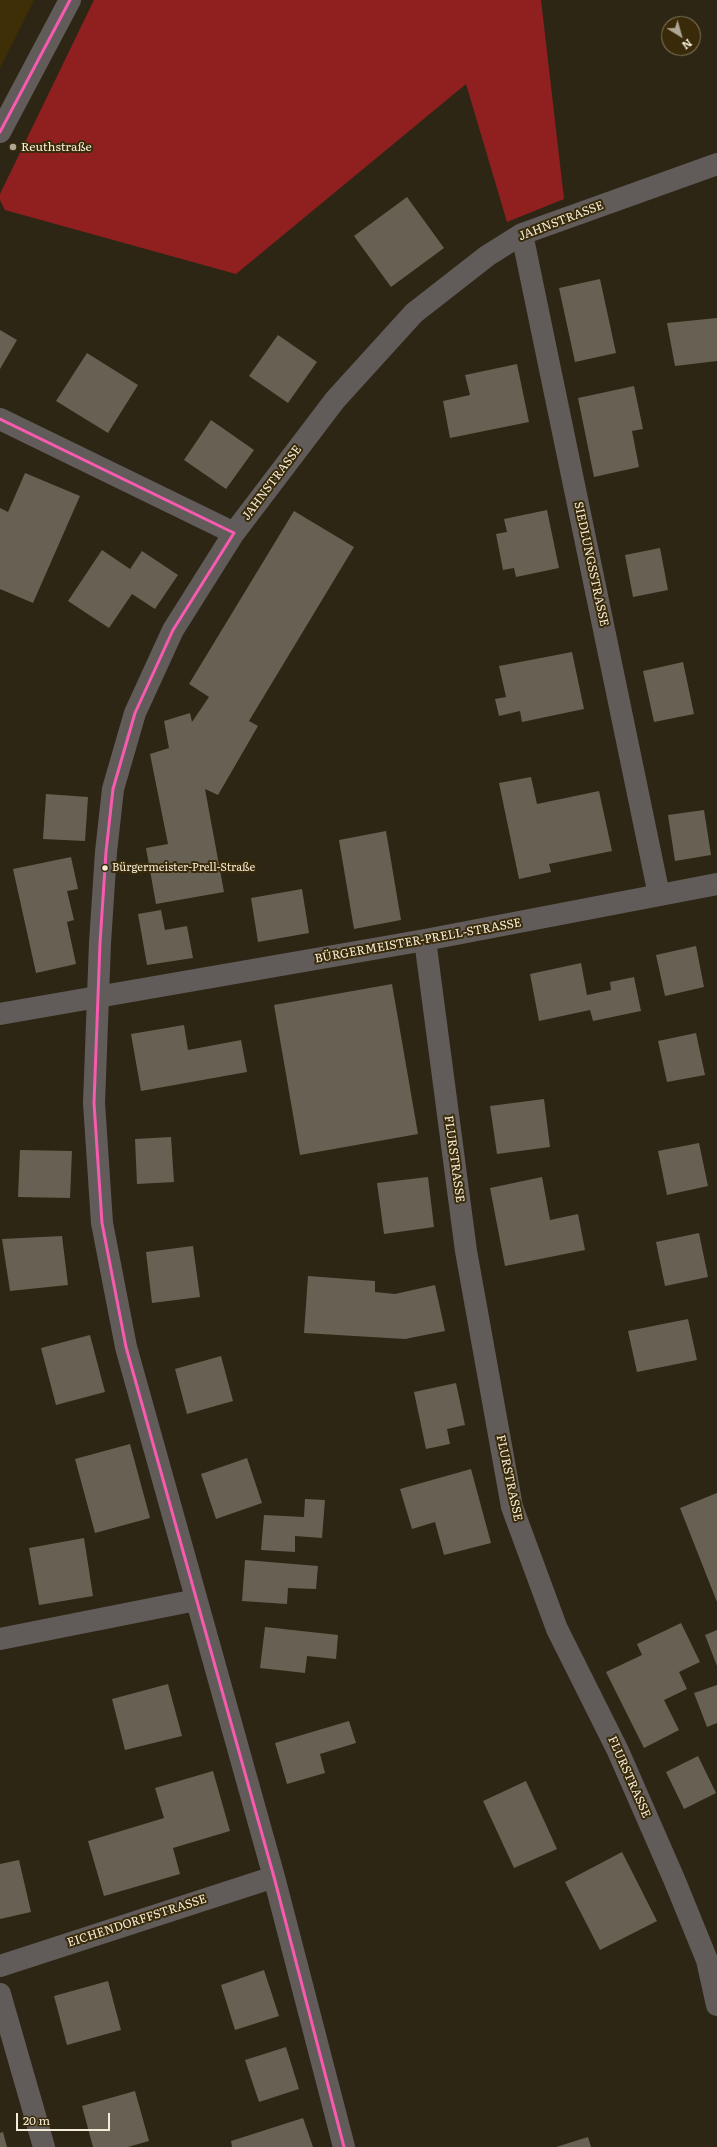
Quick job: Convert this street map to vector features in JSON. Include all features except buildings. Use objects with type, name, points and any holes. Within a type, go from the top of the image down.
[{"type":"street","points":[[0,132],[70,0]]},
{"type":"street","name":"JAHNSTRASSE","points":[[344,2147],[274,1877],[126,1347],[102,1223],[94,1103],[97,998],[106,852],[113,789],[135,713],[173,630],[234,533],[335,400],[414,313],[487,256],[522,234],[717,164]]},
{"type":"street","name":"SIEDLUNGSSTRASSE","points":[[522,234],[659,895]]},
{"type":"street","points":[[0,419],[234,533]]},
{"type":"street","name":"BÜRGERMEISTER-PRELL-STRASSE","points":[[0,1014],[425,940],[717,884]]},
{"type":"street","name":"FLURSTRASSE","points":[[425,940],[466,1251],[512,1507],[557,1629],[618,1751],[712,1956],[717,2005]]},
{"type":"street","points":[[0,1639],[196,1600]]},
{"type":"street","name":"EICHENDORFFSTRASSE","points":[[0,1966],[274,1877]]},
{"type":"street","points":[[0,1994],[44,2147]]},
{"type":"shaded area","points":[[0,0],[34,0],[0,68]]},
{"type":"shaded area","points":[[94,0],[541,0],[564,199],[507,222],[466,84],[236,274],[5,210],[0,200],[0,194]]},
{"type":"transit line","points":[[0,132],[70,0]]},
{"type":"transit line","points":[[0,419],[234,533]]},
{"type":"transit line","points":[[234,533],[173,630],[135,713],[113,789],[106,852],[100,943],[94,1103],[102,1223],[126,1347],[274,1877],[344,2147]]},
{"type":"place","name":"Reuthstraße","points":[[13,147]]},
{"type":"place","name":"Bürgermeister-Prell-Straße","points":[[105,868]]}]
